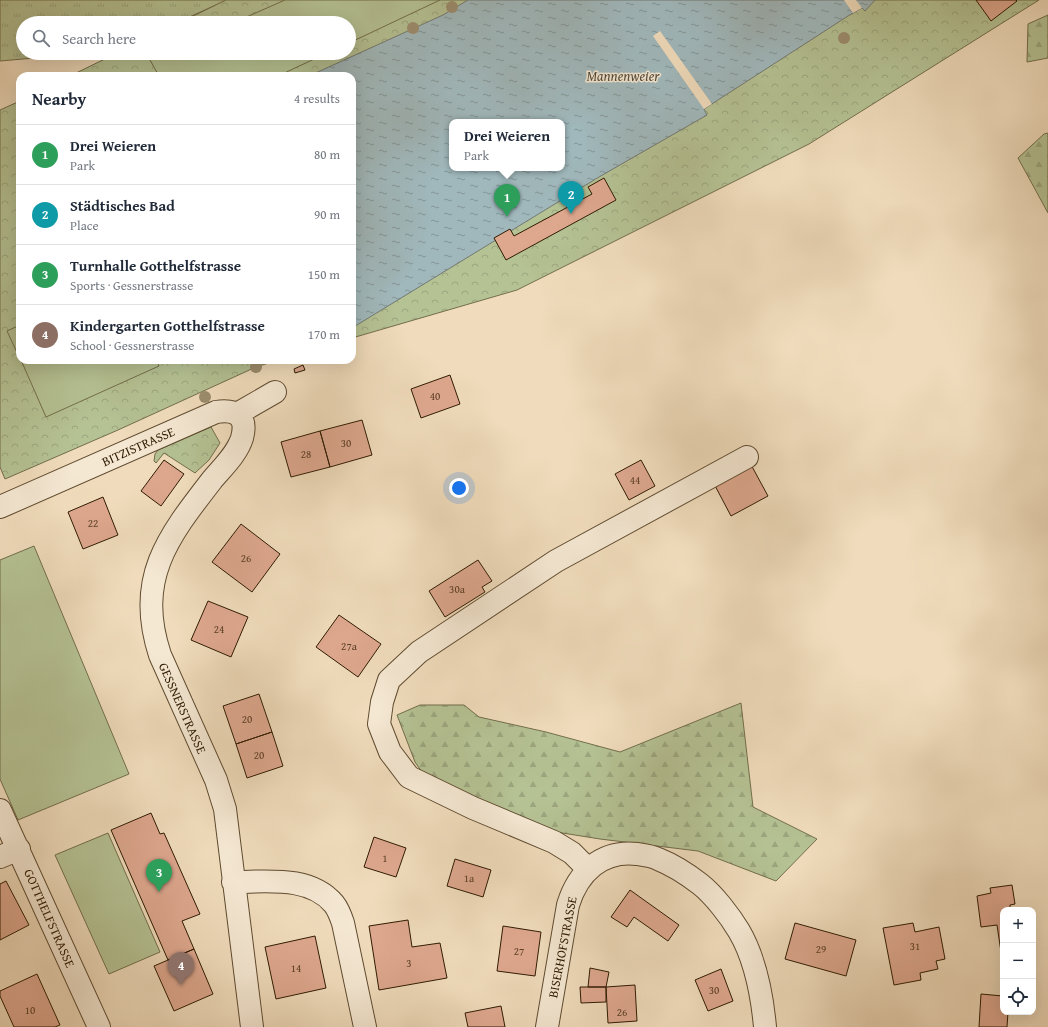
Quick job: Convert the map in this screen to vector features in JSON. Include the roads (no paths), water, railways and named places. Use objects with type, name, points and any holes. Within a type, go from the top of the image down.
[{"type":"street","points":[[237,414],[275,392]]},
{"type":"street","name":"BITZISTRASSE","points":[[0,507],[206,415],[223,410],[237,414]]},
{"type":"street","name":"GESSNERSTRASSE","points":[[237,414],[242,418],[244,424],[241,440],[237,448],[188,511],[159,560],[154,576],[151,612],[154,637],[160,655],[216,780],[225,809],[252,1027]]},
{"type":"street","points":[[588,869],[572,853],[554,842],[473,808],[409,777],[390,752],[379,724],[382,702],[389,680],[419,652],[556,561],[747,458]]},
{"type":"street","name":"GOTTHELFSTRASSE","points":[[0,810],[9,853],[99,1027]]},
{"type":"street","name":"BISERHOFSTRASSE","points":[[547,1027],[568,904],[572,891],[588,869],[599,861],[614,854],[630,853],[657,858],[678,868],[701,885],[726,911],[750,952],[758,979],[763,1006],[764,1027]]},
{"type":"street","points":[[233,882],[298,883],[321,892],[334,903],[343,923],[365,1027]]},
{"type":"water","name":"Mannenweier","points":[[468,0],[875,0],[865,11],[862,8],[848,16],[704,109],[707,115],[599,177],[356,326],[356,72],[318,72],[344,60],[356,60],[356,55],[443,15]]},
{"type":"place","name":"Städtisches Bad","points":[[571,214]]},
{"type":"place","name":"Drei Weieren","points":[[507,217]]},
{"type":"place","name":"Turnhalle Gotthelfstrasse","points":[[159,892]]},
{"type":"place","name":"Kindergarten Gotthelfstrasse","points":[[181,985]]}]
